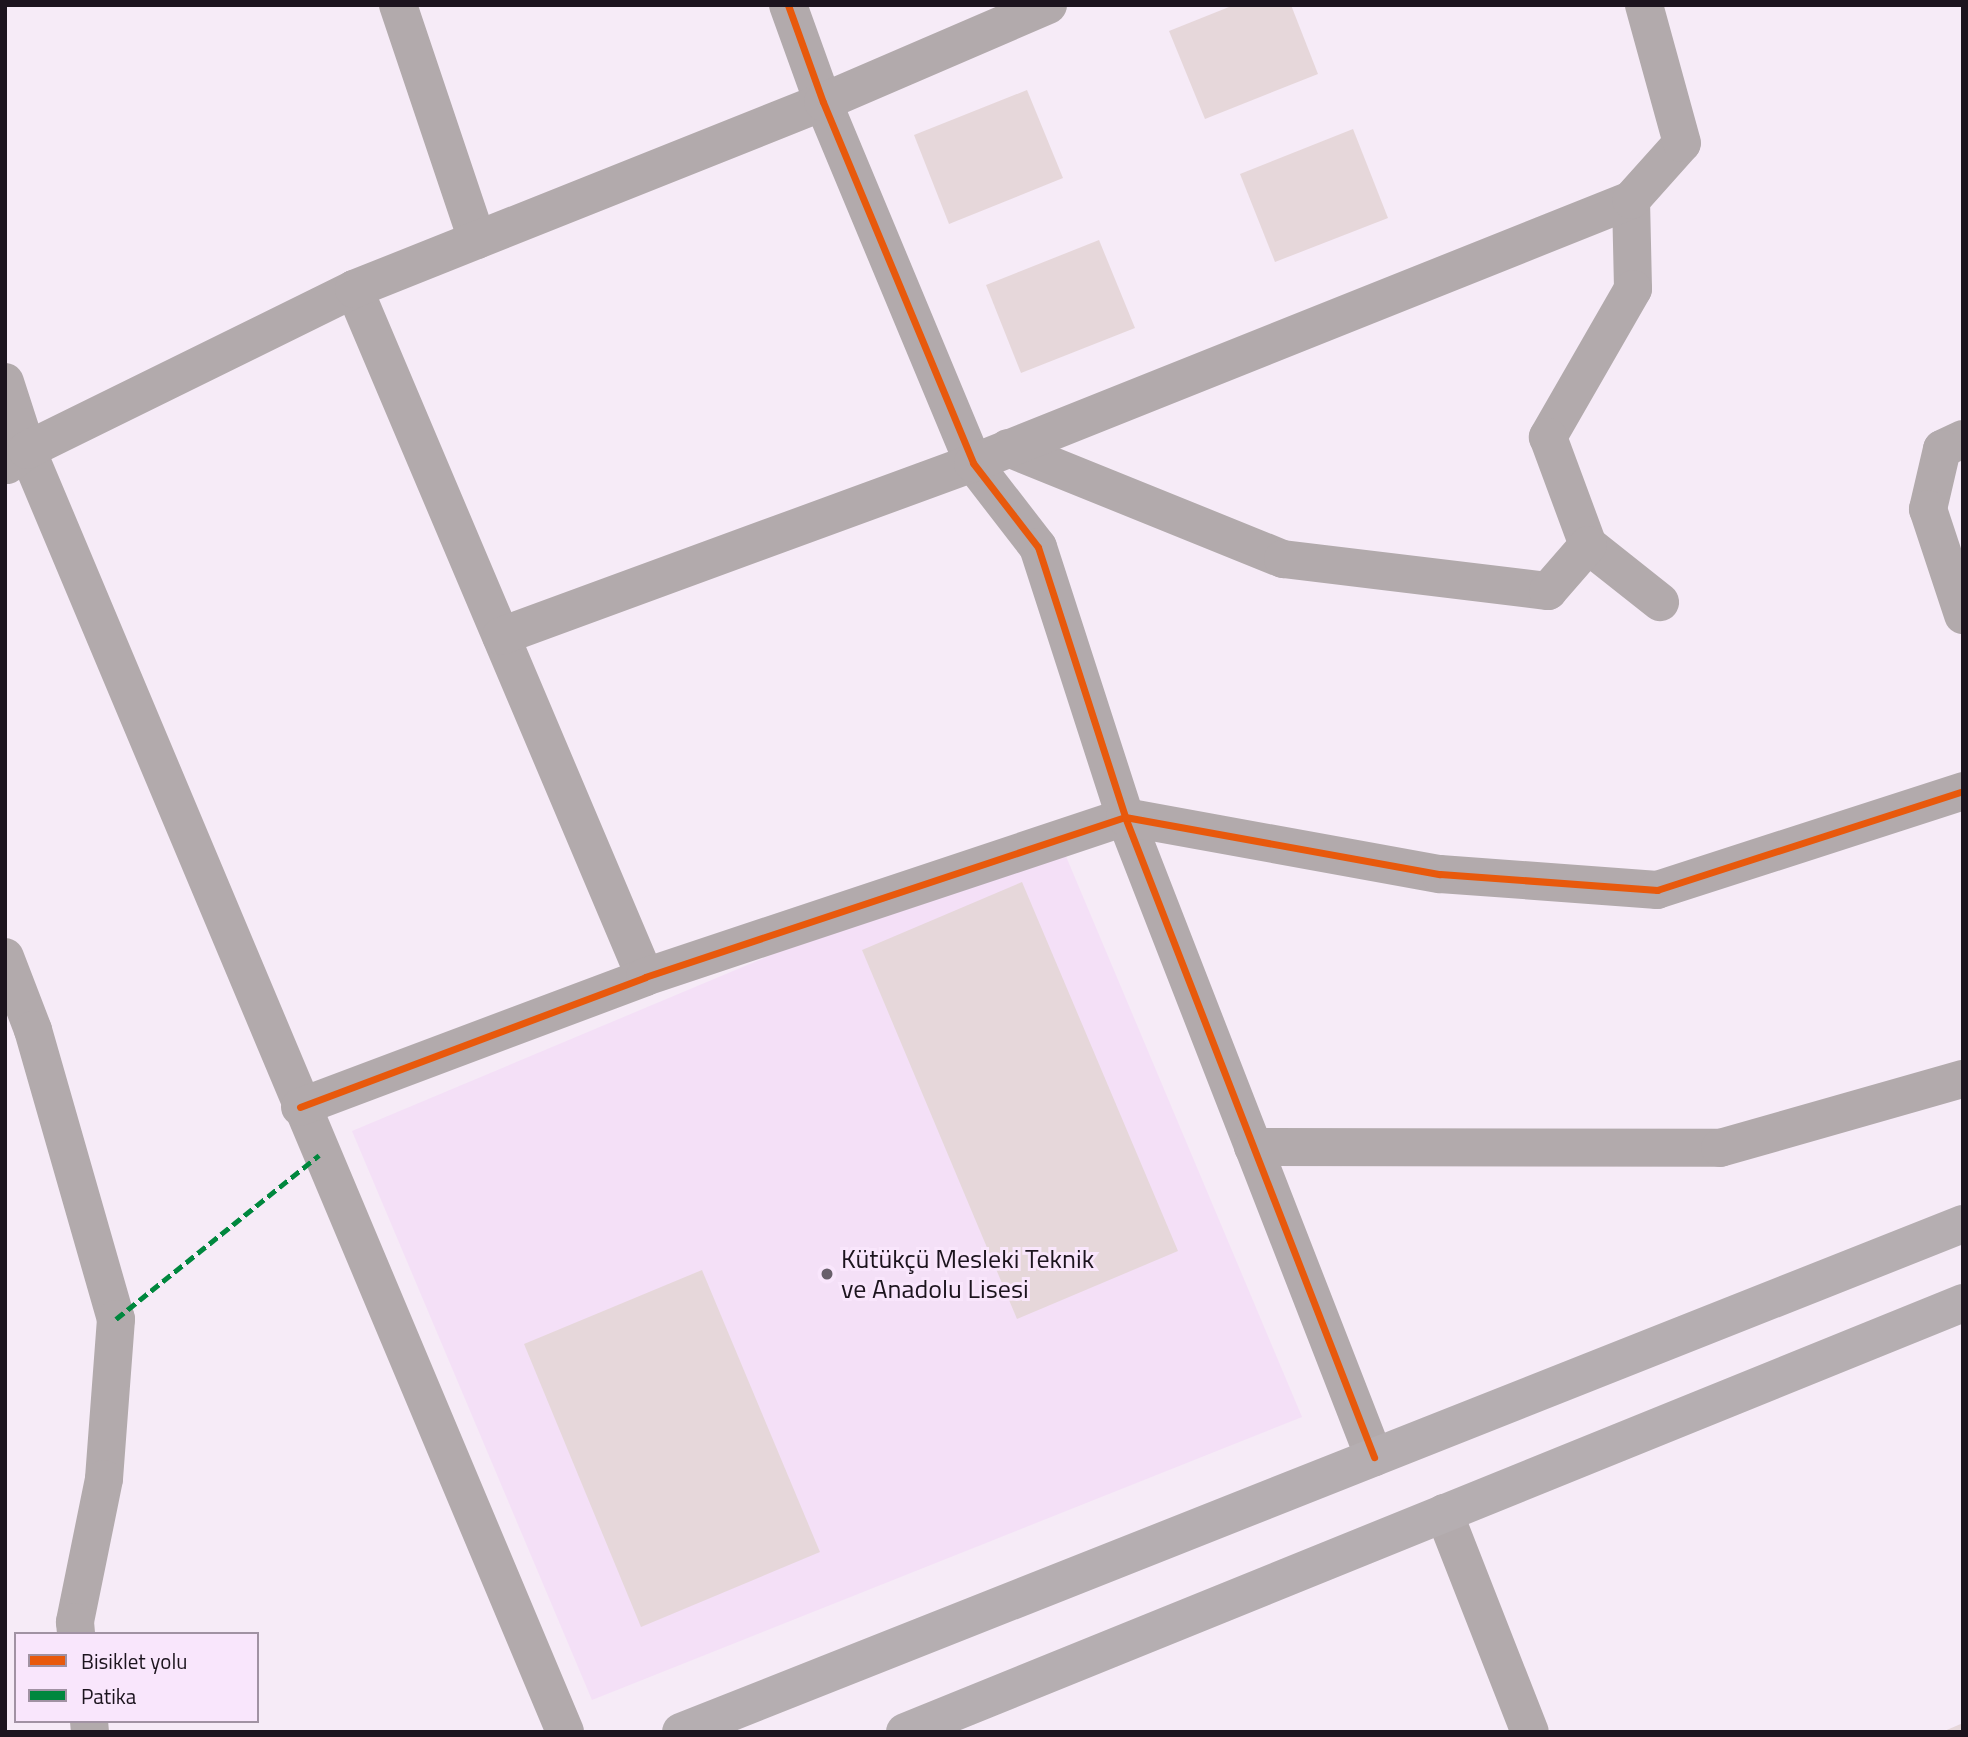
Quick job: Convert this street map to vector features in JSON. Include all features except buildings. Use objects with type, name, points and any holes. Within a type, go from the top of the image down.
[{"type":"main road","points":[[681,1732],[1963,1224]]},
{"type":"main road","points":[[905,1732],[1963,1303]]},
{"type":"street","points":[[398,5],[477,240]]},
{"type":"street","points":[[788,5],[823,102],[973,463],[1038,547],[1125,817],[1374,1457]]},
{"type":"street","points":[[16,458],[354,289],[823,102],[1048,5]]},
{"type":"street","points":[[501,636],[973,463],[1631,200],[1682,144],[1644,5]]},
{"type":"street","points":[[1631,200],[1633,289],[1548,437],[1588,545],[1660,602]]},
{"type":"street","points":[[354,289],[645,977]]},
{"type":"street","points":[[5,382],[16,458],[300,1107],[565,1732]]},
{"type":"street","points":[[1963,439],[1942,449],[1928,509],[1963,615]]},
{"type":"street","points":[[1008,448],[1283,559],[1548,591],[1588,545]]},
{"type":"street","points":[[300,1107],[645,977],[1125,817],[1440,874],[1657,890],[1963,791]]},
{"type":"street","points":[[5,957],[33,1030],[116,1319],[104,1479],[75,1622],[76,1632]]},
{"type":"street","points":[[1253,1147],[1720,1148],[1963,1079]]},
{"type":"street","points":[[1444,1513],[1530,1732]]},
{"type":"shaded area","name":"Kütükçü Mesleki Teknik ve Anadolu Lisesi","points":[[1057,835],[1302,1417],[592,1700],[352,1131]]},
{"type":"marked path","points":[[116,1319],[319,1155]]},
{"type":"cycle path","points":[[788,5],[823,102],[973,463],[1038,547],[1125,817],[1374,1457]]},
{"type":"cycle path","points":[[300,1107],[645,977],[1125,817],[1440,874],[1657,890],[1963,791]]},
{"type":"place","name":"Kütükçü Mesleki Teknik ve Anadolu Lisesi","points":[[827,1274]]}]
